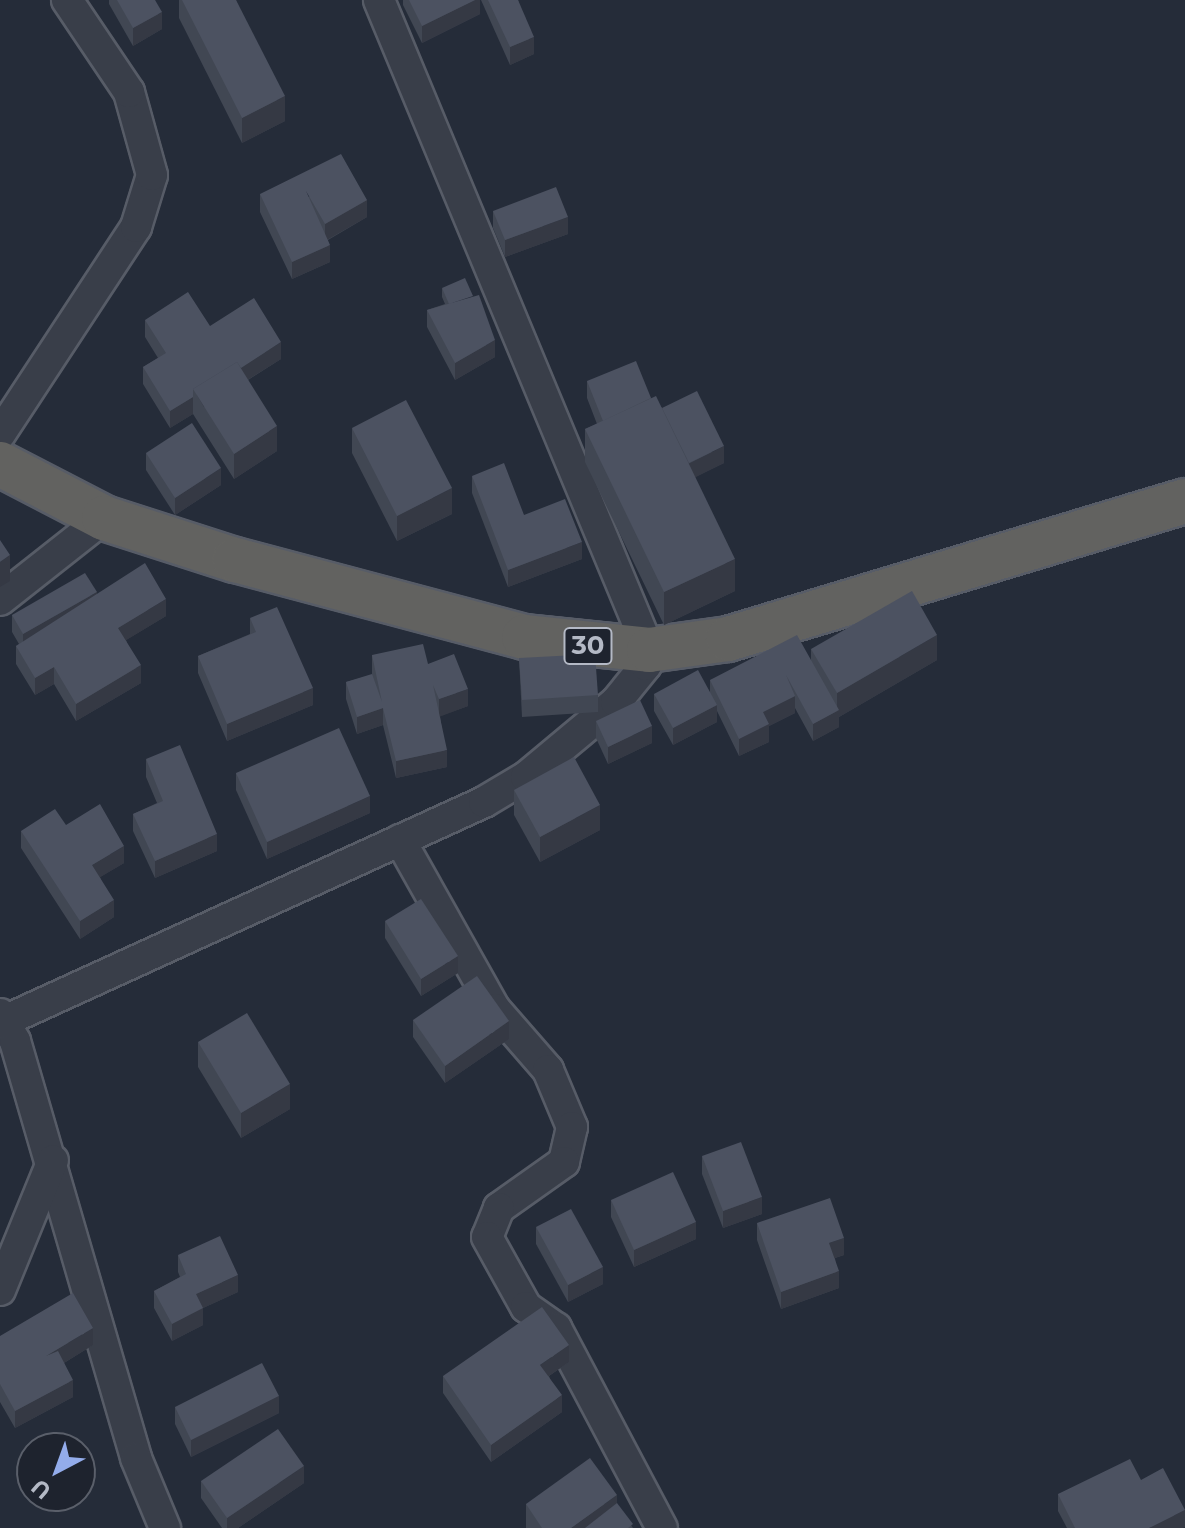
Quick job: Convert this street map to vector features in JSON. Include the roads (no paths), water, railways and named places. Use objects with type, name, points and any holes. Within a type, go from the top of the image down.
[{"type":"highway","name":"30","points":[[0,464],[104,518],[524,637],[649,650],[728,639],[1185,501]]},
{"type":"street","points":[[0,434],[136,227],[152,175],[129,92],[67,0]]},
{"type":"street","points":[[165,1528],[136,1458],[53,1160],[2,1019],[400,840],[526,777],[628,691],[649,650],[379,0]]},
{"type":"street","points":[[0,600],[104,518]]},
{"type":"street","points":[[400,840],[495,1009],[548,1070],[572,1127],[564,1162],[499,1208],[487,1237],[526,1307],[556,1328],[662,1528]]},
{"type":"street","points":[[0,1290],[53,1160]]}]
